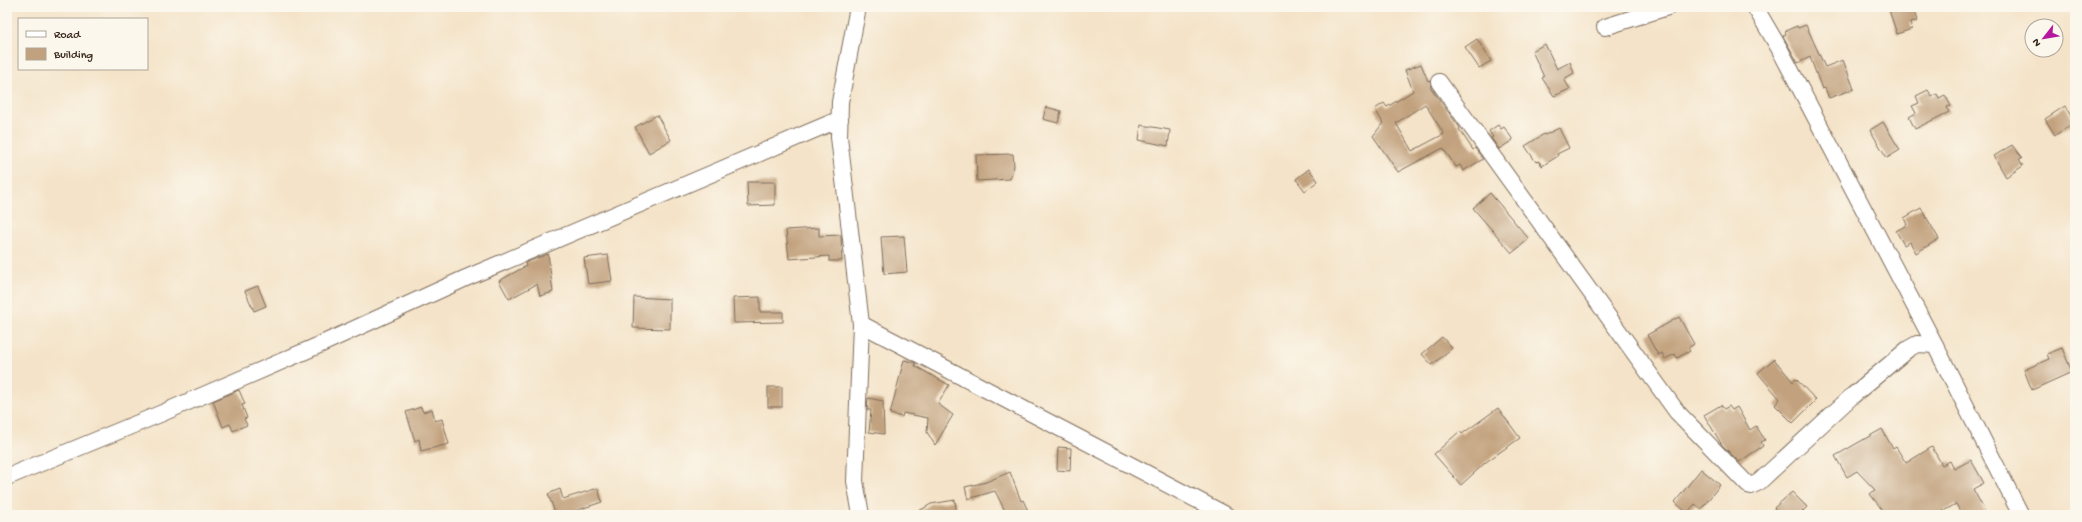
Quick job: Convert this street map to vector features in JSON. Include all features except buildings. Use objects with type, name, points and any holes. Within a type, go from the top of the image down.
[{"type":"street","points":[[858,7],[846,63],[840,102],[839,137],[861,324],[855,481],[861,515]]},
{"type":"street","points":[[1605,27],[1668,7]]},
{"type":"street","points":[[1755,7],[1779,48],[1935,345],[2021,515]]},
{"type":"street","points":[[1439,82],[1677,412],[1748,485],[1751,486],[1759,482],[1851,397],[1908,349],[1917,344],[1935,345]]},
{"type":"street","points":[[7,477],[188,402],[317,346],[473,275],[840,119]]},
{"type":"street","points":[[861,324],[1226,515]]}]
